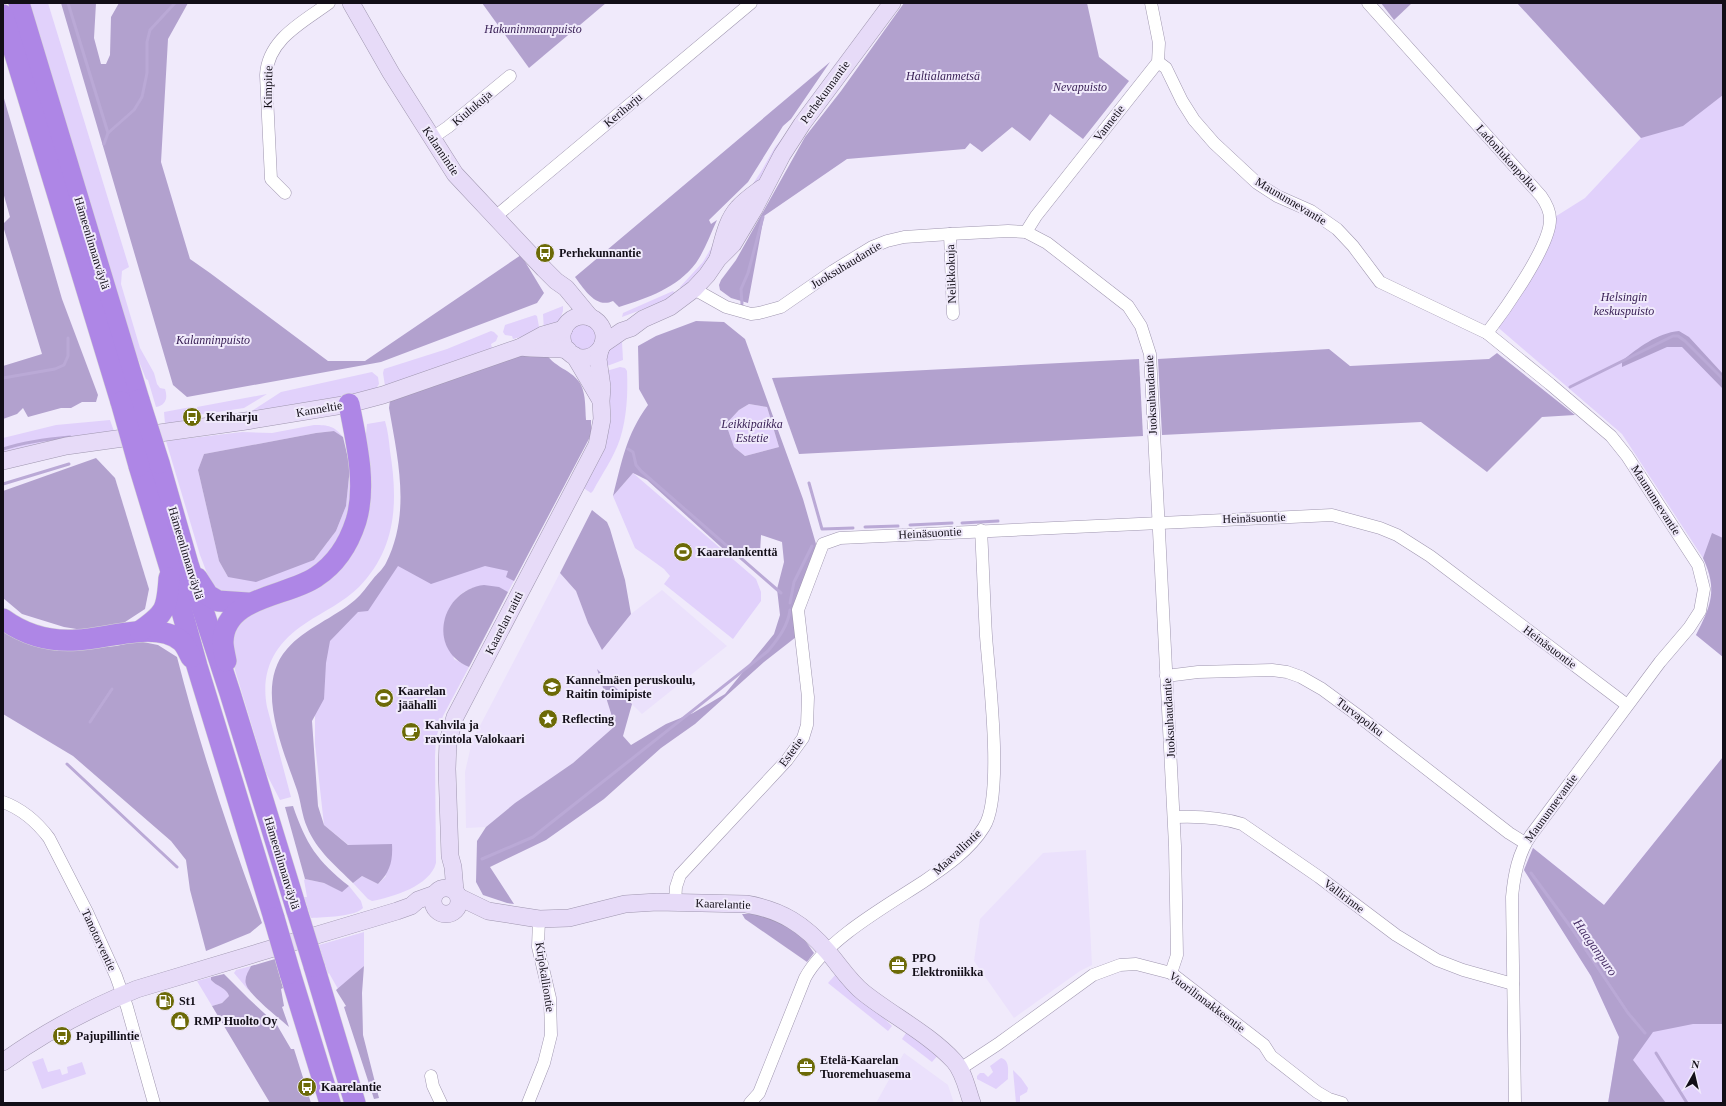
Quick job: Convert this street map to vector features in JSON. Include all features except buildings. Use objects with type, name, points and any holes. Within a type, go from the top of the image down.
[{"type":"highway","name":"Hämeenlinnanväylä","points":[[19,3],[130,401],[179,566],[230,693],[355,1103]]},
{"type":"highway","name":"Hämeenlinnanväylä","points":[[3,15],[130,401]]},
{"type":"highway","points":[[230,693],[223,643],[224,634],[234,615],[248,603],[299,586],[316,578],[334,561],[350,538],[356,520],[360,495],[358,458],[349,404]]},
{"type":"highway","name":"Hämeenlinnanväylä","points":[[179,566],[197,666],[330,1103]]},
{"type":"highway","points":[[140,631],[163,613],[179,566],[208,595],[218,601],[248,603]]},
{"type":"highway","points":[[3,619],[25,633],[42,638],[60,640],[96,639],[140,631],[168,634],[183,642],[197,666]]},
{"type":"main road","name":"Kalannintie","points":[[351,3],[391,73],[455,174],[556,281],[566,288],[594,320]]},
{"type":"main road","name":"Perhekunnantie","points":[[601,347],[622,331],[631,328],[643,319],[670,307],[694,289],[707,275],[718,259],[733,244],[754,209],[782,155],[802,124],[892,3]]},
{"type":"main road","name":"Kalannintie","points":[[556,281],[566,302],[567,325]]},
{"type":"main road","points":[[577,317],[594,320],[604,333],[601,347],[588,357],[571,353],[563,342],[567,325],[577,317]]},
{"type":"main road","name":"Perhekunnantie","points":[[594,320],[612,323],[643,319]]},
{"type":"main road","name":"Kanneltie","points":[[3,461],[66,446],[246,421],[349,404],[383,395],[521,346],[567,325]]},
{"type":"main road","name":"Kanneltie","points":[[521,346],[534,349],[558,348],[571,353]]},
{"type":"main road","name":"Kaarelan raitti","points":[[446,899],[443,883],[450,856],[447,748],[451,725],[597,445],[602,419],[602,387],[598,359],[601,347]]},
{"type":"main road","name":"Kaarelan raitti","points":[[571,353],[601,400]]},
{"type":"main road","name":"Kanneltie","points":[[3,472],[110,441]]},
{"type":"main road","name":"Kaarelantie","points":[[3,1062],[22,1048],[64,1023],[137,988],[411,906],[446,899],[488,911],[540,919],[569,918],[625,904],[739,904],[768,909],[801,925],[827,951],[858,988],[940,1049],[960,1069],[972,1103]]},
{"type":"street","name":"Kimpitie","points":[[285,193],[271,179],[266,75],[268,64],[276,44],[329,3]]},
{"type":"street","name":"Keriharju","points":[[495,217],[751,3]]},
{"type":"street","points":[[1151,3],[1159,43],[1158,62]]},
{"type":"street","name":"Ladonlukonpolku","points":[[1368,3],[1541,196],[1549,211],[1550,220],[1548,230],[1541,250],[1515,293],[1487,333]]},
{"type":"street","name":"Vannetie","points":[[1026,232],[1040,210],[1158,62]]},
{"type":"street","name":"Maununnevantie","points":[[1158,62],[1166,68],[1182,101],[1194,120],[1214,143],[1257,183],[1277,196],[1311,211],[1337,229],[1353,246],[1380,282],[1487,333],[1547,381],[1611,436],[1627,456],[1698,565],[1704,589],[1700,611],[1689,628],[1676,641],[1627,705],[1525,843],[1513,879],[1512,897],[1515,1103]]},
{"type":"street","name":"Kiulukuja","points":[[432,138],[448,127],[510,76]]},
{"type":"street","name":"Juoksuhaudantie","points":[[694,289],[726,308],[751,314],[767,312],[781,307],[833,271],[876,245],[904,237],[1008,230],[1026,232],[1047,243],[1128,306],[1142,326],[1150,354],[1174,818],[1177,955],[1171,973]]},
{"type":"street","name":"Nelikkokuja","points":[[950,234],[953,314]]},
{"type":"street","name":"Heinäsuontie","points":[[823,544],[840,538],[981,530],[1332,515],[1380,528],[1397,535],[1430,556],[1627,705]]},
{"type":"street","name":"Maavallintie","points":[[750,1103],[759,1093],[807,975],[827,951],[839,940],[880,910],[944,868],[969,845],[984,827],[992,802],[994,760],[981,530]]},
{"type":"street","name":"Estetie","points":[[675,903],[676,887],[680,876],[787,760],[803,738],[807,725],[808,696],[798,610],[823,544]]},
{"type":"street","name":"Turvapolku","points":[[1166,676],[1198,672],[1272,670],[1287,672],[1301,677],[1344,705],[1509,833],[1525,843]]},
{"type":"street","name":"Tanotorventie","points":[[3,802],[16,808],[31,818],[49,838],[87,912],[123,994],[154,1103]]},
{"type":"street","name":"Vallirinne","points":[[1174,818],[1205,817],[1229,820],[1242,824],[1319,877],[1396,935],[1436,960],[1463,970],[1513,984]]},
{"type":"street","name":"Kirjokalliontie","points":[[528,1103],[544,1063],[551,1035],[549,992],[538,947],[540,919]]},
{"type":"street","name":"Vuorilinnakkeentie","points":[[960,1069],[998,1044],[1092,975],[1120,965],[1136,964],[1171,973],[1264,1045],[1271,1056],[1311,1087],[1329,1099],[1342,1103]]},
{"type":"street","points":[[431,1076],[433,1086],[441,1103]]},
{"type":"shaded area","name":"Kannelmäen peruskoulu, Raitin toimipiste","points":[[560,573],[576,591],[588,623],[602,649],[631,614],[662,590],[727,646],[642,714],[597,670],[615,726],[573,763],[515,803],[486,827],[466,828],[465,772],[472,741]]},
{"type":"shaded area","points":[[1086,850],[1092,965],[1080,971],[1014,1018],[974,961],[980,919],[1043,853]]},
{"type":"shaded area","points":[[904,1053],[948,1085],[954,1103],[876,1103]]},
{"type":"green space","points":[[27,3],[48,3],[129,267],[122,271],[121,284],[140,348],[154,373],[157,384],[160,388],[165,389],[166,398],[164,403],[156,407],[148,380],[146,379],[134,349]]},
{"type":"green space","name":"Kalanninpuisto","points":[[61,3],[96,3],[94,38],[101,64],[106,64],[110,55],[111,17],[119,3],[188,3],[168,39],[161,162],[190,259],[328,361],[365,361],[521,255],[544,293],[537,303],[381,362],[187,397],[173,385]]},
{"type":"green space","name":"Hakuninmaanpuisto","points":[[482,3],[606,3],[529,68]]},
{"type":"green space","name":"Haltialanmetsä","points":[[904,3],[1087,3],[1099,57],[1129,81],[1083,139],[1050,114],[1030,141],[1012,127],[982,152],[970,143],[965,149],[847,159],[764,216],[748,303],[731,298],[720,290],[719,285],[721,280],[736,260],[805,137],[841,91]]},
{"type":"green space","points":[[1381,3],[1412,3],[1394,20]]},
{"type":"green space","name":"Helsingin keskuspuisto","points":[[1517,3],[1723,3],[1723,657],[1696,635],[1706,615],[1711,598],[1708,569],[1703,558],[1622,434],[1494,324],[1515,293],[1550,220],[1585,198],[1641,138]]},
{"type":"green space","points":[[1517,3],[1723,3],[1723,95],[1683,126],[1641,138]]},
{"type":"green space","points":[[830,62],[791,119],[783,126],[748,182],[709,220],[711,224],[717,220],[702,253],[688,272],[671,286],[651,296],[619,307],[613,301],[607,303],[596,300],[586,292],[575,277]]},
{"type":"green space","points":[[3,95],[62,299],[98,395],[96,402],[82,402],[71,408],[61,408],[28,417],[23,408],[17,414],[3,419],[3,366],[42,354],[3,226],[3,224],[10,217],[3,192]]},
{"type":"green space","points":[[785,135],[759,184],[704,268],[681,290],[680,287],[703,262],[775,147]]},
{"type":"green space","points":[[673,291],[676,294],[657,304],[622,317],[623,313]]},
{"type":"green space","points":[[563,306],[563,311],[559,322],[544,330],[543,314]]},
{"type":"green space","points":[[535,315],[537,316],[540,332],[513,339],[512,336],[505,335],[503,332],[505,325]]},
{"type":"green space","points":[[696,321],[724,322],[745,339],[803,499],[816,544],[796,637],[764,662],[695,724],[661,748],[604,799],[546,840],[490,867],[514,904],[507,903],[483,895],[476,882],[477,841],[486,827],[515,803],[573,763],[615,726],[597,669],[632,704],[623,736],[631,745],[666,724],[693,713],[725,694],[774,634],[780,615],[777,589],[784,562],[782,542],[761,535],[760,553],[739,550],[731,556],[647,480],[633,473],[613,496],[622,460],[630,438],[648,405],[639,389],[638,346],[656,336]],"holes":[[[749,404],[767,407],[779,447],[745,456],[734,447],[726,424],[739,410]]]},
{"type":"green space","points":[[583,324],[592,328],[596,337],[592,346],[583,350],[574,346],[570,337],[574,328]]},
{"type":"green space","points":[[491,331],[498,336],[496,341],[491,344],[492,348],[385,386],[383,373],[384,369],[447,349]]},
{"type":"green space","points":[[1679,331],[1689,337],[1723,374],[1723,389],[1682,347],[1667,347],[1622,367],[1622,361],[1648,342],[1671,332]]},
{"type":"green space","points":[[619,337],[622,342],[623,360],[602,368],[604,352]]},
{"type":"green space","points":[[1329,349],[1350,366],[1489,359],[1497,353],[1575,415],[1542,417],[1487,472],[1421,422],[1162,435],[1158,359]]},
{"type":"green space","points":[[545,351],[552,361],[578,380],[581,385],[585,398],[586,420],[591,420],[591,435],[514,581],[506,577],[508,571],[485,566],[431,584],[398,566],[368,611],[358,612],[330,641],[326,663],[324,699],[312,721],[318,806],[324,825],[348,845],[392,844],[390,866],[378,884],[362,876],[353,883],[321,851],[305,823],[298,795],[274,718],[272,699],[273,681],[277,664],[287,649],[302,635],[358,598],[386,563],[394,544],[400,506],[399,467],[389,408],[390,400],[505,357]]},
{"type":"green space","points":[[1139,359],[1143,436],[799,454],[772,378]]},
{"type":"green space","points":[[620,367],[625,368],[627,371],[626,405],[622,431],[615,452],[591,493],[582,487],[610,421],[610,402],[603,372]]},
{"type":"green space","points":[[372,372],[378,377],[379,384],[376,389],[315,403],[250,412],[281,392]]},
{"type":"green space","points":[[267,394],[244,408],[198,415],[197,407]]},
{"type":"green space","name":"Leikkipaikka Estetie","points":[[749,404],[767,407],[779,447],[745,456],[734,447],[726,424],[739,410]]},
{"type":"green space","points":[[191,407],[194,415],[184,418],[184,421],[165,424],[164,412]]},
{"type":"green space","points":[[110,420],[115,434],[3,457],[3,438],[56,425]]},
{"type":"green space","points":[[385,421],[393,470],[394,506],[388,540],[381,556],[372,572],[359,587],[340,602],[306,623],[286,639],[272,659],[268,669],[265,694],[267,707],[291,797],[280,800],[266,773],[235,670],[232,655],[232,642],[236,630],[246,617],[333,575],[365,443],[367,424]]},
{"type":"green space","points":[[314,425],[331,427],[337,430],[343,437],[334,431],[316,433],[204,454],[198,470],[219,561],[228,577],[314,560],[336,531],[346,506],[350,467],[353,487],[346,527],[332,552],[318,565],[286,583],[239,596],[220,591],[210,581],[200,555],[166,441],[242,432],[272,433]]},
{"type":"green space","points":[[334,431],[343,437],[350,467],[346,506],[336,531],[314,560],[256,582],[228,577],[219,561],[198,470],[204,454]]},
{"type":"green space","points":[[96,458],[115,478],[149,589],[145,609],[122,624],[89,631],[64,627],[22,614],[3,598],[3,491]]},
{"type":"green space","name":"Kaarelankenttä","points":[[633,473],[756,579],[761,592],[761,601],[733,639],[664,584],[670,576],[664,569],[635,548],[613,496]]},
{"type":"green space","points":[[592,510],[607,522],[610,529],[625,580],[631,614],[602,650],[588,623],[576,591],[560,573]]},
{"type":"green space","points":[[1712,533],[1723,538],[1723,657],[1696,635],[1706,615],[1711,598],[1708,569],[1703,558]]},
{"type":"green space","name":"Kaarelan jäähalli","points":[[394,556],[485,566],[524,562],[508,592],[490,587],[474,588],[468,590],[457,598],[449,611],[446,618],[454,659],[469,667],[443,716],[436,738],[436,863],[432,871],[419,884],[390,897],[372,901],[368,899],[353,883],[362,876],[378,884],[386,876],[324,825],[315,744],[315,683],[320,644]]},
{"type":"green space","points":[[484,585],[499,587],[508,592],[469,667],[456,659],[447,647],[444,634],[444,621],[449,608],[457,597],[469,589]]},
{"type":"green space","points":[[3,630],[28,642],[59,651],[116,646],[138,641],[158,645],[177,657],[195,724],[216,791],[262,923],[250,933],[206,951],[190,890],[186,860],[171,841],[73,756],[3,714]]},
{"type":"green space","points":[[1723,757],[1723,1103],[1608,1103],[1619,1037],[1591,976],[1524,870],[1533,848],[1604,905]]},
{"type":"green space","points":[[1723,757],[1723,1024],[1693,1024],[1653,1032],[1633,1060],[1666,1103],[1608,1103],[1619,1037],[1591,976],[1524,870],[1533,848],[1604,905]]},
{"type":"green space","points":[[293,806],[303,831],[314,851],[338,877],[349,886],[342,892],[324,883],[305,879],[285,807]]},
{"type":"green space","points":[[305,879],[324,883],[342,891],[349,886],[361,901],[363,908],[359,911],[346,915],[311,918],[304,897],[307,897]]},
{"type":"green space","points":[[742,914],[759,914],[785,925],[802,936],[814,953],[807,962],[745,919]]},
{"type":"green space","points":[[364,932],[364,966],[338,989],[329,973],[328,974],[319,945]]},
{"type":"green space","points":[[275,959],[283,988],[281,989],[284,1006],[282,1007],[289,1027],[252,994],[246,984],[247,975],[251,966]]},
{"type":"green space","points":[[251,966],[247,979],[247,985],[250,992],[234,973],[236,970]]},
{"type":"green space","points":[[364,966],[362,993],[363,1035],[379,1098],[374,1099],[344,1007],[346,1006],[336,990]]},
{"type":"green space","points":[[837,973],[892,1026],[888,1031],[828,983]]},
{"type":"green space","points":[[224,974],[277,1025],[291,1049],[294,1049],[311,1103],[270,1103],[212,1006],[222,1003],[229,996],[224,989],[211,980],[211,977]]},
{"type":"green space","points":[[211,977],[211,980],[224,989],[229,996],[222,1003],[212,1006],[197,981]]},
{"type":"green space","points":[[906,1033],[924,1042],[939,1054],[932,1062],[902,1039]]},
{"type":"green space","points":[[43,1058],[48,1072],[60,1069],[62,1075],[68,1073],[67,1067],[82,1062],[86,1074],[42,1089],[32,1062]]},
{"type":"green space","points":[[1001,1058],[1007,1063],[1008,1079],[996,1089],[977,1079],[977,1076],[980,1073],[984,1073],[988,1077],[993,1072],[990,1066]]},
{"type":"green space","points":[[1013,1070],[1028,1088],[1027,1092],[1020,1096],[1020,1103],[1016,1103]]},
{"type":"waterway","points":[[68,3],[108,133]]},
{"type":"waterway","points":[[104,144],[108,133],[134,110],[142,97],[147,73],[147,42],[150,30],[175,3]]},
{"type":"waterway","points":[[742,304],[741,289],[748,273],[763,217]]},
{"type":"waterway","points":[[1570,387],[1673,336],[1678,336],[1685,341],[1723,379]]},
{"type":"waterway","points":[[3,378],[55,369],[64,365],[68,356],[68,338]]},
{"type":"waterway","points":[[3,449],[36,441],[70,437]]},
{"type":"waterway","points":[[628,449],[633,452],[636,465],[641,471],[781,593]]},
{"type":"waterway","points":[[3,484],[69,464]]},
{"type":"waterway","points":[[809,483],[822,529],[853,528]]},
{"type":"waterway","points":[[962,523],[998,521]]},
{"type":"waterway","points":[[910,525],[952,523]]},
{"type":"waterway","points":[[865,527],[898,526]]},
{"type":"waterway","points":[[790,603],[794,582],[812,546]]},
{"type":"waterway","points":[[482,859],[533,837],[768,651],[785,627],[790,610]]},
{"type":"waterway","points":[[90,722],[112,689]]},
{"type":"waterway","points":[[67,764],[177,867]]},
{"type":"waterway","name":"Haaganpuro","points":[[1531,873],[1570,926],[1628,1013],[1645,1033]]},
{"type":"waterway","name":"Haaganpuro","points":[[1656,1053],[1687,1103]]},
{"type":"place","name":"Perhekunnantie","points":[[545,253]]},
{"type":"place","name":"Keriharju","points":[[192,417]]},
{"type":"place","name":"Kaarelankenttä","points":[[683,552]]},
{"type":"place","name":"Kannelmäen peruskoulu, Raitin toimipiste","points":[[552,687]]},
{"type":"place","name":"Kaarelan jäähalli","points":[[384,698]]},
{"type":"place","name":"Reflecting","points":[[548,719]]},
{"type":"place","name":"Kahvila ja ravintola Valokaari","points":[[411,732]]},
{"type":"place","name":"PPO Elektroniikka","points":[[898,965]]},
{"type":"place","name":"St1","points":[[165,1001]]},
{"type":"place","name":"RMP Huolto Oy","points":[[180,1021]]},
{"type":"place","name":"Pajupillintie","points":[[62,1036]]},
{"type":"place","name":"Etelä-Kaarelan Tuoremehuasema","points":[[806,1067]]},
{"type":"place","name":"Kaarelantie","points":[[307,1087]]},
{"type":"park label","name":"Nevapuisto","points":[[1080,87]]}]
